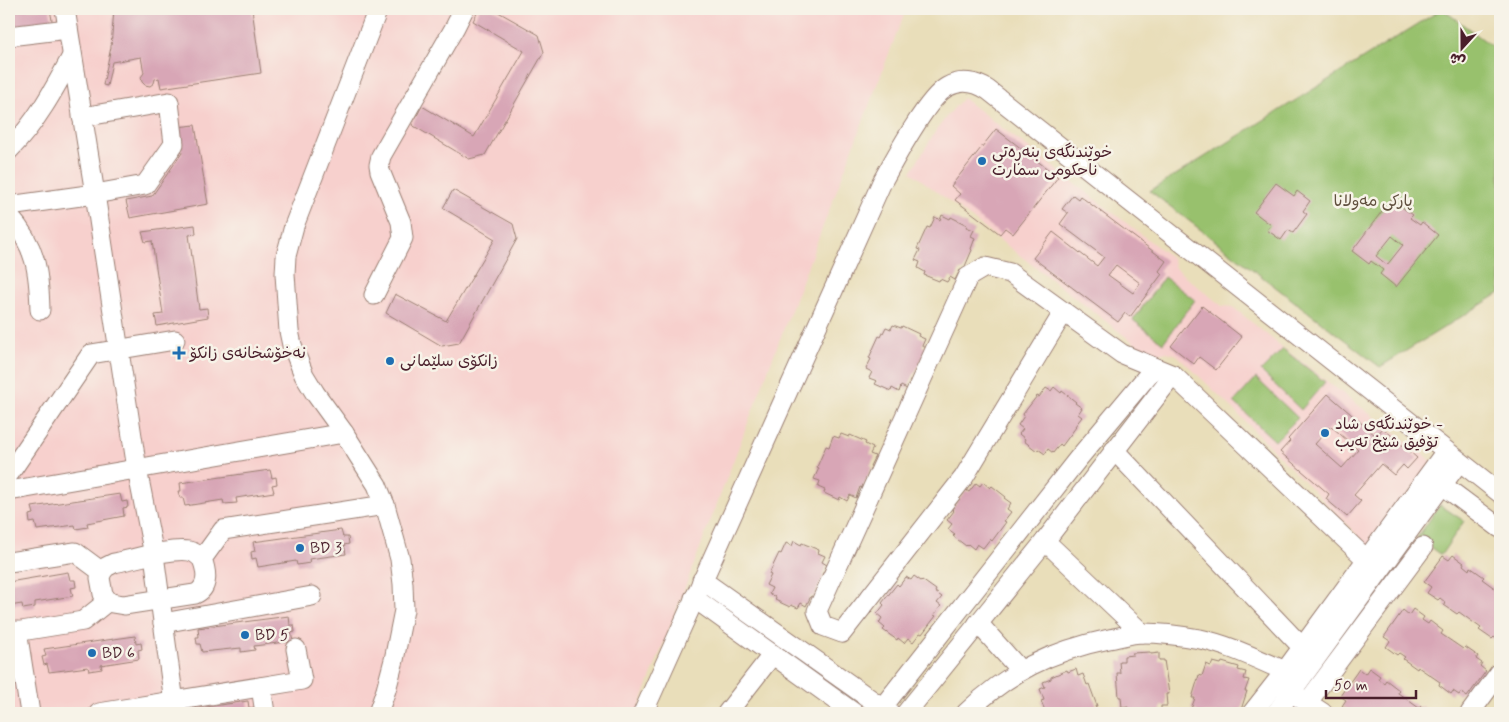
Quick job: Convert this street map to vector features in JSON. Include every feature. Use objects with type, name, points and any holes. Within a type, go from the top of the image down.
[{"type":"street","points":[[65,9],[96,194],[137,469],[154,555],[174,702]]},
{"type":"street","points":[[378,9],[294,226],[286,256],[285,274],[289,331],[298,361],[315,393],[344,433],[377,485],[385,505],[400,559],[404,610],[394,660],[378,713]]},
{"type":"street","points":[[374,295],[403,238],[401,222],[380,171],[381,156],[464,9]]},
{"type":"street","points":[[9,36],[68,29]]},
{"type":"street","points":[[9,150],[29,128],[46,103],[72,56]]},
{"type":"street","points":[[643,713],[882,182],[932,101],[942,90],[960,82],[975,84],[988,90],[1500,493]]},
{"type":"street","points":[[9,206],[146,185],[174,144],[169,102],[82,117]]},
{"type":"street","points":[[9,216],[22,233],[36,263],[39,278],[40,310]]},
{"type":"street","points":[[1063,313],[964,477],[842,633],[823,626],[817,611],[968,277],[985,267],[1010,273],[1122,354],[1173,375],[1366,559]]},
{"type":"street","points":[[9,474],[91,354],[175,340]]},
{"type":"street","points":[[702,580],[883,711],[1077,460],[1154,368]]},
{"type":"street","points":[[906,713],[1044,541],[1173,375]]},
{"type":"street","points":[[9,491],[344,433]]},
{"type":"street","points":[[1114,450],[1302,647]]},
{"type":"street","points":[[1299,698],[1435,480],[1452,456]]},
{"type":"street","points":[[1077,460],[1095,475]]},
{"type":"street","points":[[1252,713],[1286,671],[1366,559],[1435,480]]},
{"type":"street","points":[[1435,480],[1500,528]]},
{"type":"street","points":[[202,559],[223,530],[385,505]]},
{"type":"street","points":[[1044,541],[1142,633]]},
{"type":"street","points":[[1276,713],[1299,698],[1423,547]]},
{"type":"street","points":[[174,551],[195,553],[202,559],[206,577],[203,589],[189,596],[120,605],[108,601],[103,594],[100,578],[102,572],[114,563],[174,551]]},
{"type":"street","points":[[9,562],[75,552],[102,572]]},
{"type":"street","points":[[203,589],[232,610]]},
{"type":"street","points":[[163,623],[312,596]]},
{"type":"street","points":[[694,598],[853,713]]},
{"type":"street","points":[[30,713],[13,632],[83,621],[108,601]]},
{"type":"street","points":[[734,626],[745,610]]},
{"type":"street","points":[[978,623],[1020,670]]},
{"type":"street","points":[[966,713],[994,688],[1020,670],[1053,655],[1084,644],[1142,633],[1200,639],[1286,671]]},
{"type":"street","points":[[98,713],[302,680],[296,649]]},
{"type":"street","points":[[727,713],[773,654]]},
{"type":"street","points":[[1470,713],[1500,674]]},
{"type":"street","points":[[261,687],[265,713]]},
{"type":"street","points":[[1299,698],[1323,713]]},
{"type":"shaded area","name":"زانکۆی سلێمانی","points":[[9,9],[906,9],[637,713],[9,713]]},
{"type":"shaded area","points":[[963,98],[1172,258],[1175,268],[1222,306],[1233,307],[1282,347],[1433,462],[1369,547],[1177,355],[1167,352],[1151,356],[911,172],[935,132]]},
{"type":"green space","name":"پارکی مەولانا","points":[[1442,9],[1500,52],[1500,293],[1380,367],[1150,191]]},
{"type":"green space","points":[[1164,277],[1195,300],[1163,343],[1133,320]]},
{"type":"green space","points":[[1283,349],[1325,382],[1301,410],[1261,371]]},
{"type":"green space","points":[[1256,378],[1298,418],[1275,441],[1234,402]]},
{"type":"green space","points":[[1440,505],[1464,521],[1441,555],[1417,538]]},
{"type":"building","points":[[9,9],[50,9],[53,26],[9,33]]},
{"type":"building","points":[[114,9],[252,9],[261,73],[161,88],[159,78],[155,79],[154,83],[150,86],[142,82],[141,77],[144,73],[141,57],[112,62],[107,86],[103,85],[111,47]]},
{"type":"building","points":[[479,9],[493,9],[539,35],[544,52],[485,155],[469,159],[412,125],[422,106],[474,137],[524,51],[473,21]]},
{"type":"building","points":[[195,125],[208,204],[130,218],[126,201],[152,196],[182,153],[177,127]]},
{"type":"building","points":[[996,129],[1058,177],[1013,234],[1005,228],[1000,234],[955,200],[960,194],[951,186]]},
{"type":"building","points":[[1276,183],[1294,196],[1297,191],[1310,201],[1303,211],[1307,214],[1293,233],[1288,230],[1281,240],[1267,230],[1271,225],[1254,212]]},
{"type":"building","points":[[453,190],[513,224],[517,239],[459,343],[442,346],[386,313],[395,294],[446,321],[495,239],[443,208]]},
{"type":"building","points":[[1073,195],[1078,199],[1080,196],[1166,261],[1159,271],[1162,274],[1130,317],[1125,313],[1118,322],[1033,258],[1053,232],[1097,266],[1104,257],[1060,224],[1068,213],[1062,209]],"holes":[[[1116,265],[1140,283],[1133,293],[1108,275]]]},
{"type":"building","points":[[1391,199],[1413,215],[1410,218],[1420,225],[1422,222],[1438,235],[1396,287],[1380,274],[1383,270],[1371,261],[1369,264],[1352,251]],"holes":[[[1392,236],[1403,245],[1387,265],[1376,256]]]},
{"type":"building","points":[[942,215],[967,225],[966,227],[974,230],[971,236],[975,238],[963,271],[960,270],[955,280],[950,277],[947,282],[924,275],[925,272],[918,268],[920,262],[915,260],[920,250],[917,249],[927,227],[930,228],[935,217],[940,220]]},
{"type":"building","points":[[195,225],[196,234],[189,235],[199,309],[207,308],[208,317],[157,326],[155,315],[163,314],[152,241],[145,242],[142,232]]},
{"type":"building","points":[[1202,306],[1242,337],[1216,370],[1199,357],[1194,364],[1171,346]]},
{"type":"building","points":[[893,325],[901,328],[902,326],[919,334],[918,336],[925,339],[922,346],[927,348],[907,389],[901,386],[899,392],[892,388],[891,391],[875,384],[877,381],[869,378],[872,372],[866,369],[879,336],[881,337],[886,327],[891,329]]},
{"type":"building","points":[[1054,387],[1061,393],[1062,391],[1082,408],[1078,414],[1082,417],[1062,446],[1060,444],[1053,453],[1048,449],[1045,454],[1038,449],[1037,451],[1024,441],[1025,439],[1019,434],[1023,429],[1018,425],[1024,416],[1023,414],[1037,396],[1039,397],[1046,388],[1051,391]]},
{"type":"building","points":[[1328,394],[1376,436],[1383,428],[1417,458],[1407,469],[1403,465],[1394,475],[1381,464],[1354,495],[1361,501],[1347,517],[1326,499],[1329,494],[1280,452],[1290,441],[1288,439]],"holes":[[[1331,426],[1358,450],[1342,468],[1315,444]]]},
{"type":"building","points":[[841,434],[849,437],[850,435],[866,442],[865,444],[873,448],[870,454],[875,456],[863,488],[860,487],[856,498],[850,495],[847,501],[840,497],[839,500],[824,493],[825,490],[818,487],[820,481],[814,479],[826,446],[829,447],[833,436],[839,438]]},
{"type":"building","points":[[270,470],[272,478],[276,477],[277,484],[272,485],[274,492],[236,498],[237,503],[224,504],[223,500],[185,506],[183,498],[180,498],[178,491],[181,491],[180,483]]},
{"type":"building","points":[[983,482],[990,488],[992,486],[1006,497],[1004,498],[1011,503],[1007,509],[1011,512],[992,541],[990,539],[983,548],[977,544],[974,549],[968,544],[966,546],[953,536],[955,534],[948,529],[952,524],[947,520],[954,511],[952,509],[966,490],[969,492],[976,483],[980,486]]},
{"type":"building","points":[[120,494],[122,502],[127,501],[128,507],[123,508],[124,516],[87,523],[88,527],[76,529],[75,525],[37,530],[35,522],[30,523],[29,515],[34,514],[32,507]]},
{"type":"building","name":"BD 3","points":[[341,530],[343,537],[348,537],[349,544],[344,545],[346,554],[309,559],[310,563],[297,565],[296,561],[258,567],[256,558],[252,559],[251,552],[255,551],[253,542]]},
{"type":"building","points":[[794,541],[819,550],[818,553],[825,556],[822,562],[827,565],[814,597],[811,596],[806,606],[801,603],[798,608],[791,605],[790,607],[775,600],[776,597],[769,594],[772,588],[766,585],[779,553],[781,554],[786,543],[792,546]]},
{"type":"building","points":[[1453,555],[1464,563],[1463,565],[1469,570],[1470,567],[1484,577],[1482,579],[1500,592],[1499,641],[1494,637],[1492,639],[1479,630],[1481,628],[1459,612],[1457,614],[1444,605],[1445,602],[1440,598],[1438,600],[1427,593],[1431,587],[1424,582],[1443,556],[1449,560]]},
{"type":"building","points":[[68,572],[70,580],[75,580],[76,587],[71,588],[73,596],[35,602],[35,607],[23,609],[22,604],[9,606],[9,582]]},
{"type":"building","points":[[914,576],[936,590],[935,592],[942,597],[937,603],[941,606],[922,634],[920,633],[913,642],[908,638],[904,643],[883,630],[885,628],[879,623],[882,618],[877,614],[884,605],[882,603],[897,584],[899,586],[906,577],[911,580]]},
{"type":"building","points":[[1413,609],[1424,617],[1422,620],[1428,624],[1430,621],[1443,631],[1441,634],[1463,649],[1465,647],[1478,656],[1476,659],[1482,663],[1480,666],[1486,671],[1467,697],[1461,692],[1459,695],[1453,691],[1451,694],[1439,685],[1440,682],[1418,667],[1417,669],[1403,659],[1405,657],[1399,653],[1397,655],[1386,647],[1390,641],[1384,637],[1403,610],[1409,615]]},
{"type":"building","name":"BD 5","points":[[289,616],[290,625],[294,625],[295,632],[291,633],[293,641],[254,646],[255,650],[241,652],[241,648],[202,652],[200,644],[197,644],[196,637],[199,637],[198,628]]},
{"type":"building","name":"BD 6","points":[[135,636],[136,644],[141,643],[142,649],[138,650],[139,659],[101,665],[102,669],[89,671],[88,667],[49,672],[47,664],[44,665],[42,657],[46,656],[44,649]]},
{"type":"building","points":[[1150,652],[1151,654],[1159,653],[1159,660],[1164,660],[1169,694],[1166,694],[1167,706],[1161,706],[1161,712],[1128,713],[1128,707],[1122,708],[1121,697],[1119,697],[1117,673],[1120,673],[1119,661],[1124,661],[1124,656],[1133,655],[1132,653]]},
{"type":"building","points":[[1213,662],[1221,664],[1222,662],[1239,667],[1238,670],[1246,672],[1244,679],[1249,680],[1240,713],[1197,713],[1197,711],[1191,709],[1195,698],[1192,698],[1199,675],[1202,676],[1206,664],[1211,666]]},
{"type":"building","points":[[1369,668],[1380,676],[1378,679],[1384,683],[1386,680],[1399,690],[1398,693],[1419,708],[1421,706],[1431,713],[1352,713],[1342,706],[1346,700],[1340,696],[1359,669],[1365,674]]},
{"type":"building","points":[[1076,669],[1078,676],[1083,674],[1087,685],[1089,684],[1098,713],[1046,713],[1041,701],[1044,700],[1040,689],[1045,687],[1043,682],[1067,670],[1068,672]]},
{"type":"building","points":[[248,701],[249,708],[254,707],[255,713],[172,713],[172,712]]},
{"type":"place","name":"خوێندنگەی بنەڕەتی ناحکومی سمارت","points":[[982,161]]},
{"type":"place","name":"نەخۆشخانەی زانکۆ","points":[[179,353]]},
{"type":"place","name":"زانکۆی سلێمانی","points":[[390,361]]},
{"type":"place","name":"خوێندنگەی شاد - تۆفیق شێخ تەیب","points":[[1325,433]]},
{"type":"place","name":"BD 3","points":[[300,548]]},
{"type":"place","name":"BD 5","points":[[245,635]]},
{"type":"place","name":"BD 6","points":[[92,653]]}]
